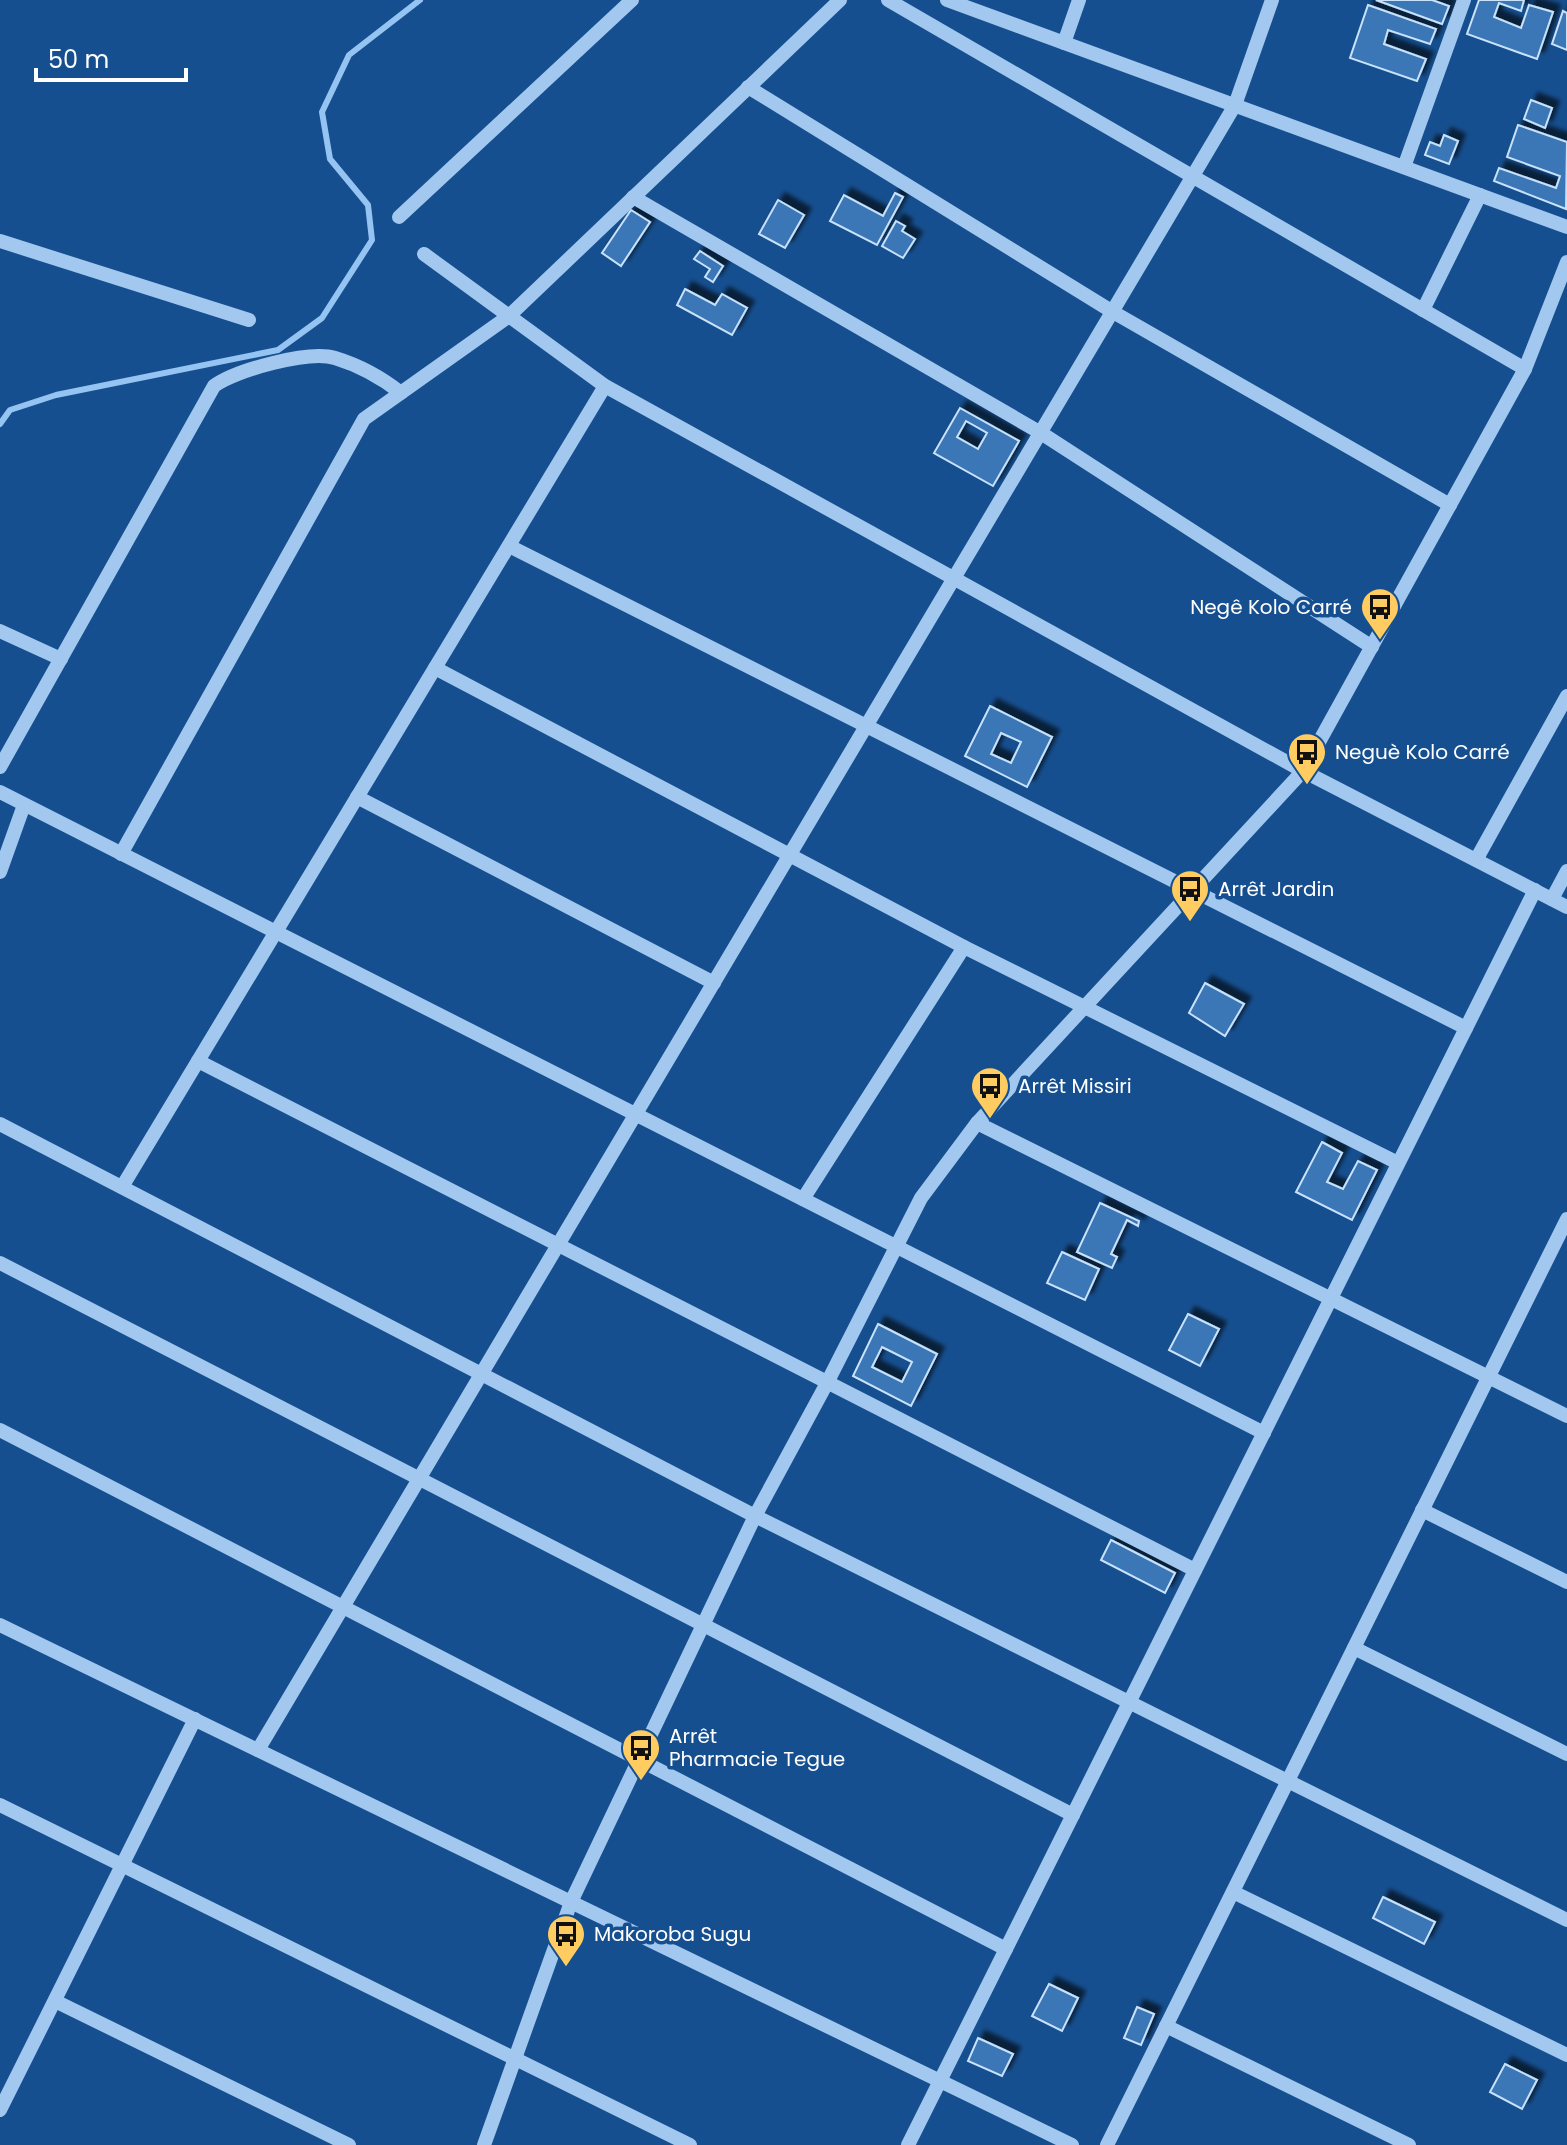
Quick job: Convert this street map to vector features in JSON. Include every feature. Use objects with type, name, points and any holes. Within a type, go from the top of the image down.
[{"type":"street","points":[[399,217],[632,0]]},
{"type":"street","points":[[121,854],[364,419],[509,316],[840,0]]},
{"type":"street","points":[[888,0],[1525,369]]},
{"type":"street","points":[[947,0],[1567,227]]},
{"type":"street","points":[[1064,43],[1079,0]]},
{"type":"street","points":[[258,1750],[1235,105],[1272,0]]},
{"type":"street","points":[[1404,167],[1464,0]]},
{"type":"street","points":[[748,87],[1113,312],[1450,505]]},
{"type":"street","points":[[1423,310],[1480,195]]},
{"type":"street","points":[[633,197],[1041,433],[1372,647]]},
{"type":"street","points":[[0,241],[249,320]]},
{"type":"street","points":[[424,254],[605,386],[1303,771],[1567,907]]},
{"type":"street","points":[[484,2145],[571,1902],[755,1516],[921,1198],[977,1123],[1303,771],[1525,369],[1567,262]]},
{"type":"street","points":[[0,767],[214,386],[237,372],[308,357],[332,357],[384,380],[401,393]]},
{"type":"street","points":[[122,1187],[605,386]]},
{"type":"street","points":[[509,546],[1466,1028]]},
{"type":"street","points":[[0,631],[61,659]]},
{"type":"street","points":[[435,668],[964,947],[1398,1163]]},
{"type":"street","points":[[1476,860],[1567,696]]},
{"type":"street","points":[[0,792],[1264,1433]]},
{"type":"street","points":[[357,797],[714,983]]},
{"type":"street","points":[[0,872],[24,805]]},
{"type":"street","points":[[1552,899],[1567,871]]},
{"type":"street","points":[[908,2145],[1535,890]]},
{"type":"street","points":[[803,1199],[964,947]]},
{"type":"street","points":[[198,1061],[1195,1570]]},
{"type":"street","points":[[977,1123],[1567,1416]]},
{"type":"street","points":[[0,1124],[755,1516],[1567,1920]]},
{"type":"street","points":[[1107,2145],[1488,1377],[1560,1249],[1567,1219]]},
{"type":"street","points":[[0,1263],[1073,1815]]},
{"type":"street","points":[[0,1430],[1006,1949]]},
{"type":"street","points":[[1422,1510],[1567,1582]]},
{"type":"street","points":[[0,1625],[1072,2145]]},
{"type":"street","points":[[1354,1648],[1567,1754]]},
{"type":"street","points":[[0,2110],[195,1719]]},
{"type":"street","points":[[0,1805],[690,2145]]},
{"type":"street","points":[[1233,1892],[1567,2055]]},
{"type":"street","points":[[55,2001],[349,2145]]},
{"type":"street","points":[[1166,2026],[1409,2145]]},
{"type":"building","points":[[1376,0],[1432,0],[1449,6],[1442,24]]},
{"type":"building","points":[[1479,0],[1524,0],[1521,11],[1499,3],[1494,17],[1521,28],[1529,5],[1553,12],[1537,59],[1467,34]]},
{"type":"building","points":[[1368,5],[1436,29],[1430,44],[1388,30],[1384,44],[1426,59],[1417,81],[1350,58]]},
{"type":"building","points":[[1563,11],[1567,13],[1567,50],[1552,44]]},
{"type":"building","points":[[1531,100],[1552,108],[1545,128],[1524,119]]},
{"type":"building","points":[[1518,125],[1567,142],[1566,209],[1494,181],[1499,168],[1556,188],[1560,176],[1507,157]]},
{"type":"building","points":[[1444,135],[1458,141],[1449,164],[1425,155],[1430,142],[1440,146]]},
{"type":"building","points":[[895,193],[903,197],[877,245],[830,221],[844,195],[883,216]]},
{"type":"building","points":[[778,200],[804,215],[785,248],[759,234]]},
{"type":"building","points":[[631,210],[650,222],[621,266],[602,253]]},
{"type":"building","points":[[896,221],[905,226],[902,231],[915,239],[903,258],[882,246]]},
{"type":"building","points":[[700,251],[723,266],[713,282],[705,277],[710,269],[694,259]]},
{"type":"building","points":[[685,289],[715,305],[722,294],[747,308],[732,335],[677,305]]},
{"type":"building","points":[[960,408],[1019,441],[993,486],[934,453]],"holes":[[[966,421],[987,433],[978,449],[957,437]]]},
{"type":"building","points":[[990,706],[1052,737],[1027,787],[965,756]],"holes":[[[1001,733],[1021,742],[1011,763],[991,754]]]},
{"type":"building","points":[[1205,983],[1244,1004],[1225,1036],[1189,1013]]},
{"type":"building","points":[[1322,1142],[1342,1153],[1327,1182],[1343,1189],[1358,1161],[1377,1170],[1352,1220],[1296,1192]]},
{"type":"building","points":[[1100,1203],[1139,1221],[1138,1226],[1127,1220],[1111,1254],[1117,1257],[1112,1268],[1077,1252]]},
{"type":"building","points":[[1062,1252],[1099,1269],[1085,1300],[1047,1283]]},
{"type":"building","points":[[1188,1314],[1219,1329],[1200,1366],[1169,1350]]},
{"type":"building","points":[[878,1324],[937,1354],[911,1406],[853,1376]],"holes":[[[882,1347],[912,1362],[902,1382],[872,1367]]]},
{"type":"building","points":[[1111,1540],[1175,1573],[1165,1593],[1101,1560]]},
{"type":"building","points":[[1383,1897],[1435,1922],[1424,1944],[1373,1918]]},
{"type":"building","points":[[1049,1984],[1078,1998],[1062,2031],[1032,2016]]},
{"type":"building","points":[[1137,2007],[1154,2014],[1141,2045],[1124,2038]]},
{"type":"building","points":[[978,2038],[1013,2054],[1002,2076],[968,2061]]},
{"type":"building","points":[[1505,2064],[1537,2080],[1522,2109],[1490,2092]]},
{"type":"waterway","points":[[0,424],[10,410],[56,395],[278,350],[322,318],[372,240],[368,205],[330,159],[322,112],[349,55],[420,0]]},
{"type":"place","name":"Negê Kolo Carré","points":[[1380,641]]},
{"type":"place","name":"Neguè Kolo Carré","points":[[1307,786]]},
{"type":"place","name":"Arrêt Jardin","points":[[1190,923]]},
{"type":"place","name":"Arrêt Missiri","points":[[990,1120]]},
{"type":"place","name":"Arrêt Pharmacie Tegue","points":[[641,1782]]},
{"type":"place","name":"Makoroba Sugu","points":[[566,1968]]}]
